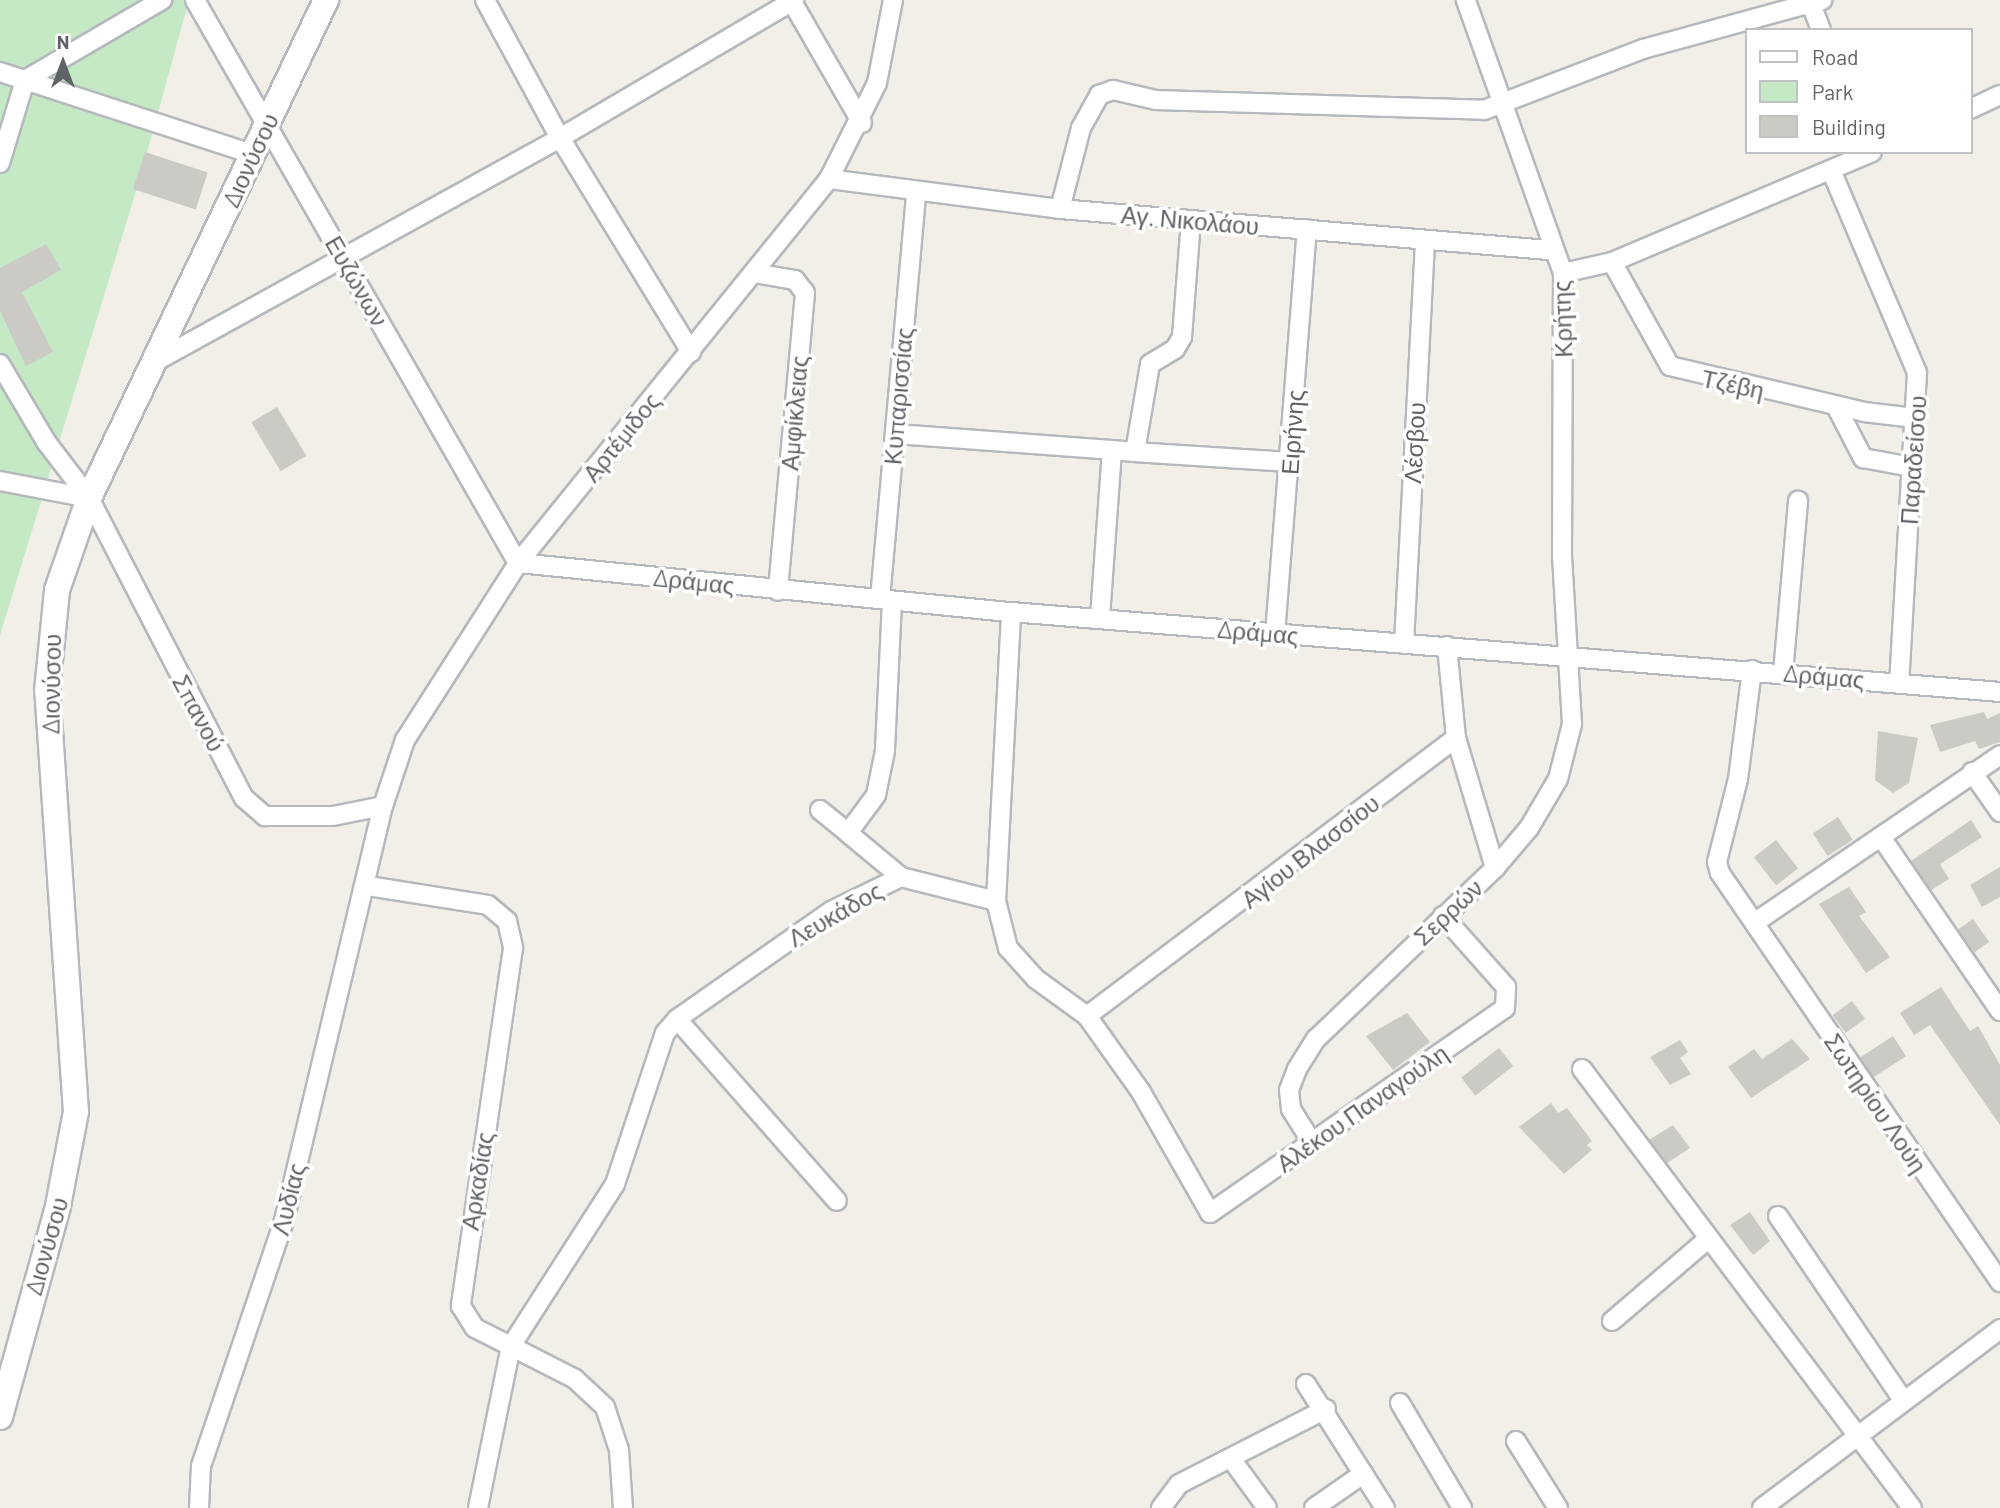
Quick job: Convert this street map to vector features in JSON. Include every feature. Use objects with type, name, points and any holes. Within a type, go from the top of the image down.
[{"type":"main road","name":"Διονύσου","points":[[0,1417],[74,1131],[48,659],[57,590],[89,498],[158,360],[326,0]]},
{"type":"street","points":[[0,163],[25,80],[162,0]]},
{"type":"street","name":"Ευζώνων","points":[[195,0],[518,562]]},
{"type":"street","points":[[485,0],[560,138],[691,352]]},
{"type":"street","points":[[158,360],[560,138],[793,0],[862,123]]},
{"type":"street","name":"Αρτέμιδος","points":[[368,886],[383,806],[405,740],[518,562],[829,179],[862,123],[877,83],[893,0]]},
{"type":"street","name":"Κρήτης","points":[[1466,0],[1563,273],[1566,653]]},
{"type":"street","points":[[1060,209],[1081,128],[1099,95],[1114,90],[1156,100],[1467,112],[1502,106],[1643,49],[1730,21],[1817,2],[1821,28]]},
{"type":"street","points":[[0,72],[253,154]]},
{"type":"street","points":[[1972,107],[2000,95]]},
{"type":"street","points":[[1563,273],[1612,262],[1868,154]]},
{"type":"street","name":"Παραδείσου","points":[[1831,170],[1917,373],[1899,683]]},
{"type":"street","name":"Αγ. Νικολάου","points":[[829,179],[1060,209],[1307,229],[1425,243],[1553,250]]},
{"type":"street","name":"Κυπαρισσίας","points":[[848,833],[876,795],[885,751],[886,600],[895,434],[916,192]]},
{"type":"street","points":[[1135,452],[1150,364],[1175,349],[1182,337],[1191,221]]},
{"type":"street","name":"Ειρήνης","points":[[1275,634],[1307,229]]},
{"type":"street","name":"Λέσβου","points":[[1404,643],[1425,243]]},
{"type":"street","name":"Τζέβη","points":[[1612,262],[1670,366],[1836,406],[1915,418]]},
{"type":"street","name":"Αμφίκλειας","points":[[754,273],[795,280],[805,293],[778,590]]},
{"type":"street","name":"Σπανού","points":[[0,364],[47,443],[89,498],[244,797],[265,816],[333,816],[383,806]]},
{"type":"street","points":[[1836,406],[1863,458],[1912,467]]},
{"type":"street","points":[[895,434],[1289,462]]},
{"type":"street","points":[[1100,619],[1112,450]]},
{"type":"street","points":[[0,481],[89,498]]},
{"type":"street","points":[[1783,673],[1798,501]]},
{"type":"street","name":"Δράμας","points":[[518,562],[1011,612],[1275,634],[1566,653],[2000,692]]},
{"type":"street","points":[[1011,612],[996,901],[1008,948],[1037,979],[1087,1016]]},
{"type":"street","points":[[1447,646],[1456,738],[1495,868]]},
{"type":"street","name":"Σερρών","points":[[1313,1144],[1291,1109],[1289,1090],[1297,1069],[1316,1040],[1495,868],[1529,828],[1566,755],[1572,724],[1566,653]]},
{"type":"street","name":"Σωτηρίου Λούη","points":[[1752,670],[1738,779],[1717,862],[1864,1087],[2000,1282]]},
{"type":"street","name":"Αγίου Βλασσίου","points":[[1087,1016],[1456,738]]},
{"type":"street","points":[[1757,921],[2000,755]]},
{"type":"street","points":[[1972,772],[2000,812]]},
{"type":"street","points":[[820,810],[901,877]]},
{"type":"street","points":[[1881,837],[2000,1011]]},
{"type":"street","name":"Λευκάδος","points":[[511,1346],[615,1184],[660,1045],[677,1019],[831,911],[901,877],[996,901]]},
{"type":"street","name":"Αρκαδίας","points":[[368,886],[488,905],[499,912],[511,932],[460,1290],[465,1319],[575,1379],[605,1407],[619,1450],[623,1508]]},
{"type":"street","name":"Λυδίας","points":[[199,1508],[201,1466],[284,1221],[368,886]]},
{"type":"street","name":"Αλέκου Παναγούλη","points":[[1087,1016],[1141,1092],[1210,1213],[1505,1009],[1508,999],[1506,988],[1443,916]]},
{"type":"street","points":[[677,1019],[837,1201]]},
{"type":"street","points":[[1582,1069],[1912,1508]]},
{"type":"street","points":[[1778,1216],[1903,1400]]},
{"type":"street","points":[[1612,1321],[1708,1239]]},
{"type":"street","points":[[1762,1508],[2000,1329]]},
{"type":"street","points":[[478,1508],[511,1346]]},
{"type":"street","points":[[1306,1384],[1326,1409],[1385,1508]]},
{"type":"street","points":[[1399,1403],[1462,1508]]},
{"type":"street","points":[[1161,1508],[1179,1484],[1232,1460],[1326,1409]]},
{"type":"street","points":[[1516,1441],[1558,1508]]},
{"type":"street","points":[[1232,1460],[1267,1508]]},
{"type":"street","points":[[1314,1508],[1363,1474]]},
{"type":"green space","points":[[0,0],[189,0],[140,178],[0,635]]},
{"type":"building","points":[[145,152],[208,172],[196,209],[133,189]]},
{"type":"building","points":[[46,244],[61,270],[22,292],[53,352],[26,366],[0,311],[0,268]]},
{"type":"building","points":[[277,407],[306,456],[281,471],[251,422]]},
{"type":"building","points":[[1984,712],[1987,719],[2000,713],[2000,742],[1979,749],[1975,741],[1940,752],[1930,725]]},
{"type":"building","points":[[1878,731],[1918,738],[1909,783],[1893,793],[1875,780]]},
{"type":"building","points":[[1838,817],[1853,840],[1828,856],[1813,833]]},
{"type":"building","points":[[1971,820],[1982,837],[1940,864],[1949,879],[1931,890],[1911,861]]},
{"type":"building","points":[[1776,840],[1798,868],[1776,886],[1754,857]]},
{"type":"building","points":[[2000,867],[2000,897],[1982,907],[1970,885]]},
{"type":"building","points":[[1849,887],[1866,912],[1859,916],[1890,957],[1866,973],[1819,904]]},
{"type":"building","points":[[1973,919],[1989,942],[1974,952],[1958,929]]},
{"type":"building","points":[[1941,987],[1970,1031],[1978,1026],[2000,1065],[2000,1125],[1930,1025],[1914,1035],[1900,1013]]},
{"type":"building","points":[[1852,1001],[1865,1019],[1846,1033],[1833,1015]]},
{"type":"building","points":[[1407,1013],[1430,1042],[1393,1070],[1366,1036]]},
{"type":"building","points":[[1893,1036],[1906,1056],[1873,1077],[1860,1057]]},
{"type":"building","points":[[1792,1039],[1810,1059],[1751,1098],[1728,1067],[1754,1049],[1762,1059]]},
{"type":"building","points":[[1680,1040],[1688,1052],[1680,1058],[1691,1074],[1670,1085],[1650,1057]]},
{"type":"building","points":[[1499,1048],[1513,1066],[1475,1096],[1461,1078]]},
{"type":"building","points":[[1551,1103],[1558,1113],[1567,1108],[1592,1141],[1587,1145],[1592,1150],[1564,1174],[1519,1127]]},
{"type":"building","points":[[1673,1125],[1690,1148],[1667,1163],[1649,1140]]},
{"type":"building","points":[[1750,1212],[1770,1241],[1753,1255],[1730,1225]]}]
